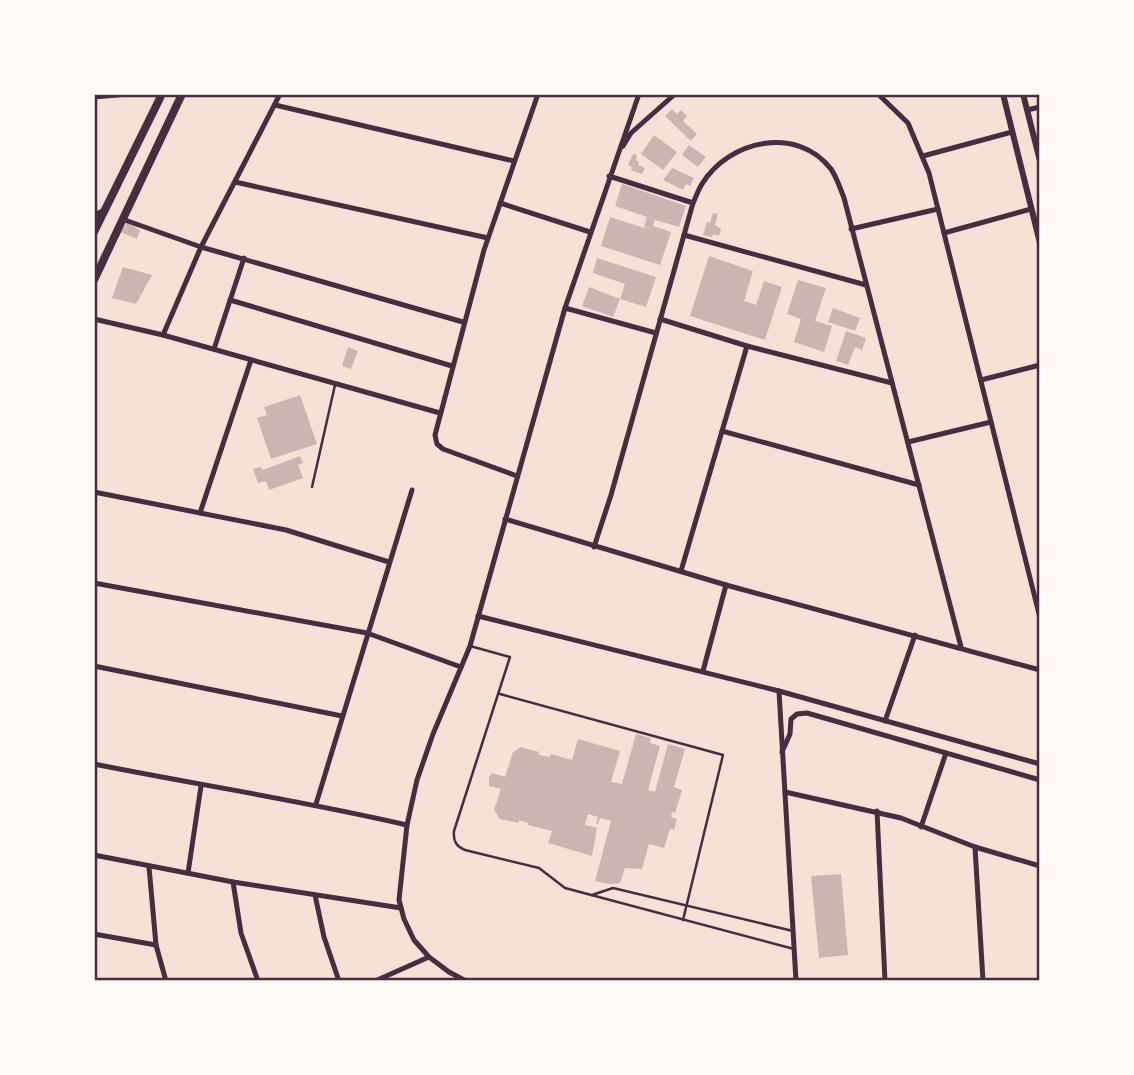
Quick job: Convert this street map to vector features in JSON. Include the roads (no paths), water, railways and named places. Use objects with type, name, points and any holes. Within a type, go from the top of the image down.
[{"type":"main road","points":[[94,232],[162,94]]},
{"type":"main road","points":[[94,280],[182,94]]},
{"type":"street","points":[[94,97],[128,94]]},
{"type":"street","points":[[163,335],[201,247],[280,94]]},
{"type":"street","points":[[517,476],[443,449],[437,444],[435,435],[488,239],[537,94]]},
{"type":"street","points":[[466,981],[429,957],[414,940],[401,908],[401,872],[407,825],[417,780],[433,734],[470,646],[565,308],[639,94]]},
{"type":"street","points":[[614,163],[631,133],[675,94]]},
{"type":"street","points":[[878,94],[908,123],[923,156],[1040,618]]},
{"type":"street","points":[[1003,94],[1040,243]]},
{"type":"street","points":[[1023,94],[1040,161]]},
{"type":"street","points":[[275,104],[514,161]]},
{"type":"street","points":[[1027,110],[1040,107]]},
{"type":"street","points":[[923,156],[1012,132]]},
{"type":"street","points":[[594,547],[693,203],[703,182],[718,165],[747,147],[767,142],[793,143],[810,150],[830,169],[844,198],[961,647]]},
{"type":"street","points":[[610,176],[693,203]]},
{"type":"street","points":[[235,182],[488,239]]},
{"type":"street","points":[[500,203],[590,232]]},
{"type":"street","points":[[851,229],[938,209]]},
{"type":"street","points":[[944,233],[1031,209]]},
{"type":"street","points":[[94,215],[104,210]]},
{"type":"street","points":[[122,219],[201,247],[464,322]]},
{"type":"street","points":[[684,236],[866,285]]},
{"type":"street","points":[[214,349],[244,258]]},
{"type":"street","points":[[230,300],[452,366]]},
{"type":"street","points":[[565,308],[656,333]]},
{"type":"street","points":[[94,319],[163,335],[440,413]]},
{"type":"street","points":[[660,320],[747,346],[892,383]]},
{"type":"street","points":[[681,571],[747,346]]},
{"type":"street","points":[[200,513],[251,360]]},
{"type":"street","points":[[981,380],[1040,365]]},
{"type":"street","points":[[908,442],[991,422]]},
{"type":"street","points":[[722,432],[919,485]]},
{"type":"street","points":[[316,804],[412,490]]},
{"type":"street","points":[[94,492],[286,530],[389,562]]},
{"type":"street","points":[[505,519],[726,585],[1040,670]]},
{"type":"street","points":[[94,583],[367,633],[461,667]]},
{"type":"street","points":[[704,671],[726,585]]},
{"type":"street","points":[[478,616],[704,671],[1040,764]]},
{"type":"street","points":[[885,721],[915,635]]},
{"type":"street","points":[[94,666],[342,716]]},
{"type":"street","points":[[779,691],[796,981]]},
{"type":"street","points":[[782,752],[790,734],[791,719],[797,714],[807,713],[1040,780]]},
{"type":"street","points":[[921,827],[946,753]]},
{"type":"street","points":[[94,764],[201,786],[316,804],[407,825]]},
{"type":"street","points":[[187,873],[201,786]]},
{"type":"street","points":[[785,792],[877,811],[975,847],[1040,866]]},
{"type":"street","points":[[877,811],[885,981]]},
{"type":"street","points":[[975,847],[983,981]]},
{"type":"street","points":[[94,855],[233,882],[401,908]]},
{"type":"street","points":[[149,867],[156,945],[166,981]]},
{"type":"street","points":[[233,882],[241,933],[258,981]]},
{"type":"street","points":[[315,895],[324,937],[339,981]]},
{"type":"street","points":[[94,934],[156,945]]},
{"type":"street","points":[[375,981],[429,957]]},
{"type":"lane","points":[[313,487],[335,385]]},
{"type":"lane","points":[[470,646],[510,657],[454,831],[455,843],[465,850],[539,868],[565,888],[794,949]]},
{"type":"lane","points":[[500,694],[723,755],[683,920]]},
{"type":"lane","points":[[591,895],[613,888],[793,931]]}]
